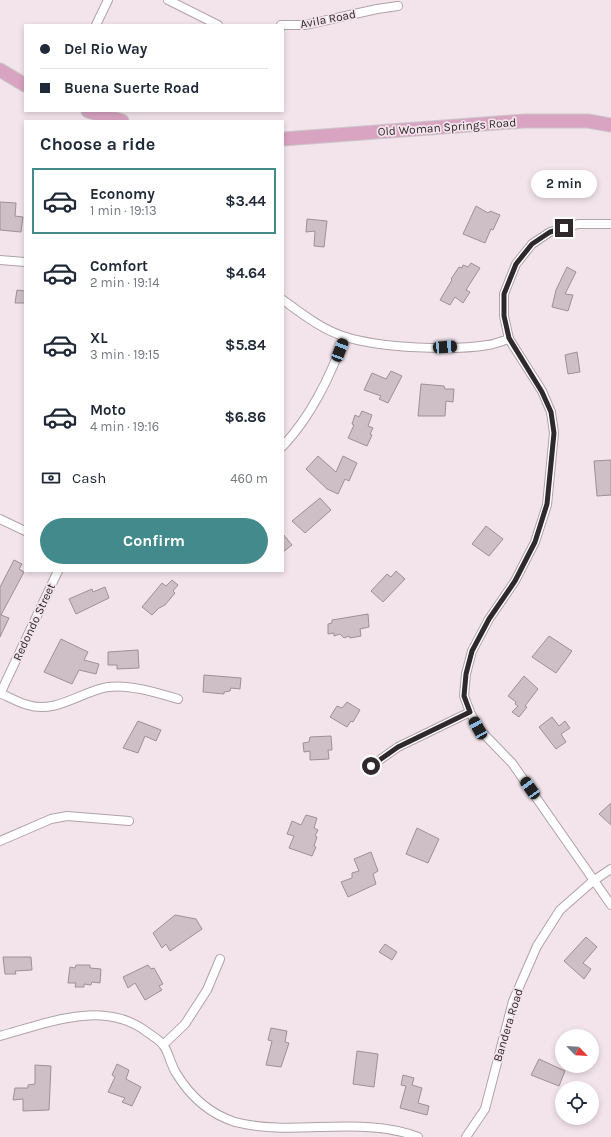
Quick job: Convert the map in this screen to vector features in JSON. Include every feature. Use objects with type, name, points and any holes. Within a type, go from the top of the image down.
[{"type":"main road","points":[[0,70],[24,84]]},
{"type":"main road","points":[[91,112],[119,120]]},
{"type":"main road","name":"Old Woman Springs Road","points":[[284,139],[524,121],[588,121],[611,125]]},
{"type":"street","points":[[96,24],[108,0]]},
{"type":"street","points":[[168,0],[216,24]]},
{"type":"street","name":"Avila Road","points":[[284,25],[305,25],[377,9],[398,6]]},
{"type":"street","points":[[611,224],[578,224],[550,232],[532,244],[516,264],[504,294],[504,316],[509,338],[542,392],[551,412],[554,433],[547,504],[535,542],[515,581],[489,619],[472,651],[466,674],[464,696],[478,728],[512,763],[611,905]]},
{"type":"street","points":[[0,260],[24,262]]},
{"type":"street","points":[[284,301],[311,320],[345,337],[386,344],[445,347],[489,345],[509,338]]},
{"type":"street","points":[[284,445],[296,433],[318,398],[336,362],[345,337]]},
{"type":"street","points":[[0,519],[24,531]]},
{"type":"street","name":"Redondo Street","points":[[0,694],[58,572]]},
{"type":"street","points":[[0,694],[30,706],[54,706],[88,692],[110,687],[149,690],[178,699]]},
{"type":"street","points":[[371,766],[398,747],[470,712]]},
{"type":"street","points":[[0,841],[51,819],[67,816],[129,821]]},
{"type":"street","name":"Bandera Road","points":[[466,1137],[485,1109],[513,1001],[537,946],[560,910],[593,880],[611,870]]},
{"type":"street","points":[[163,1045],[185,1024],[207,990],[220,959]]},
{"type":"street","points":[[0,1036],[79,1016],[111,1016],[137,1024],[163,1045],[176,1073],[194,1098],[214,1112],[236,1122],[266,1128],[387,1129],[418,1137]]},
{"type":"building","points":[[0,202],[16,203],[15,216],[23,217],[21,232],[0,230]]},
{"type":"building","points":[[476,206],[488,213],[490,211],[500,215],[493,230],[491,229],[485,243],[463,234]]},
{"type":"building","points":[[307,219],[327,221],[324,247],[314,246],[315,231],[306,232]]},
{"type":"building","points":[[471,263],[480,268],[466,290],[470,292],[463,303],[455,297],[450,305],[440,300],[459,267],[462,268],[463,265],[468,267]]},
{"type":"building","points":[[567,267],[576,272],[565,294],[573,295],[568,311],[552,307],[556,290]]},
{"type":"building","points":[[17,290],[24,291],[24,303],[15,303]]},
{"type":"building","points":[[577,352],[580,372],[568,374],[565,355]]},
{"type":"building","points":[[391,371],[402,376],[388,403],[379,399],[381,396],[364,390],[372,373],[386,379]]},
{"type":"building","points":[[421,384],[444,386],[445,389],[454,389],[453,402],[446,401],[445,416],[418,416]]},
{"type":"building","points":[[362,411],[372,415],[368,426],[373,428],[370,434],[372,435],[367,446],[348,438],[354,425],[352,424],[355,415],[359,417]]},
{"type":"building","points":[[318,456],[336,472],[343,456],[357,463],[349,481],[345,479],[338,494],[327,489],[306,469]]},
{"type":"building","points":[[611,460],[611,495],[597,496],[594,461]]},
{"type":"building","points":[[320,498],[331,510],[305,533],[292,521]]},
{"type":"building","points":[[486,526],[503,539],[489,556],[472,544]]},
{"type":"building","points":[[284,535],[292,545],[284,551]]},
{"type":"building","points":[[14,560],[22,564],[19,569],[24,572],[1,615],[9,618],[0,637],[0,587]]},
{"type":"building","points":[[396,571],[405,579],[383,602],[371,591],[387,574],[391,577]]},
{"type":"building","points":[[172,580],[178,585],[173,591],[175,593],[165,605],[159,608],[152,615],[142,607],[162,583],[166,586]]},
{"type":"building","points":[[105,587],[109,598],[76,614],[69,599],[92,589],[93,592]]},
{"type":"building","points":[[368,614],[369,627],[360,629],[361,636],[350,638],[349,636],[344,638],[340,634],[334,636],[334,633],[328,634],[328,624],[332,623],[332,620]]},
{"type":"building","points":[[549,636],[572,651],[556,673],[532,657]]},
{"type":"building","points":[[61,639],[88,652],[84,660],[99,664],[96,674],[79,670],[72,684],[44,672]]},
{"type":"building","points":[[138,650],[139,668],[117,669],[117,665],[108,665],[108,652]]},
{"type":"building","points":[[204,675],[241,678],[240,689],[231,688],[230,691],[224,692],[224,694],[203,692]]},
{"type":"building","points":[[524,676],[538,689],[525,706],[527,707],[519,717],[512,712],[518,706],[515,704],[516,702],[508,696]]},
{"type":"building","points":[[347,702],[360,710],[353,722],[351,721],[347,727],[330,717],[337,706],[342,708]]},
{"type":"building","points":[[552,717],[559,726],[565,721],[570,728],[561,734],[566,742],[556,749],[539,727]]},
{"type":"building","points":[[138,721],[161,730],[156,741],[145,736],[138,753],[123,748]]},
{"type":"building","points":[[331,736],[332,750],[328,750],[329,759],[310,760],[310,751],[304,752],[303,743],[309,742],[310,737]]},
{"type":"building","points":[[611,803],[611,825],[599,814]]},
{"type":"building","points":[[306,815],[317,818],[314,828],[318,830],[315,836],[317,837],[314,846],[316,847],[312,856],[289,848],[294,836],[287,834],[292,821],[301,825]]},
{"type":"building","points":[[417,828],[439,839],[428,863],[406,854]]},
{"type":"building","points":[[371,852],[378,871],[373,874],[376,884],[348,897],[341,882],[352,878],[352,873],[359,871],[354,859]]},
{"type":"building","points":[[175,915],[196,919],[202,929],[170,951],[166,944],[162,948],[153,933]]},
{"type":"building","points":[[586,937],[597,947],[583,963],[591,969],[584,979],[564,961]]},
{"type":"building","points":[[385,944],[397,952],[392,960],[379,952]]},
{"type":"building","points":[[3,957],[31,957],[32,970],[15,971],[16,974],[5,974]]},
{"type":"building","points":[[76,965],[90,965],[90,968],[101,969],[100,983],[92,982],[91,985],[84,984],[84,987],[75,987],[76,983],[68,983],[70,967],[75,968]]},
{"type":"building","points":[[148,965],[151,969],[154,968],[163,984],[159,986],[162,990],[145,1000],[135,983],[128,988],[123,977]]},
{"type":"building","points":[[271,1028],[287,1031],[285,1042],[289,1043],[281,1067],[266,1065],[272,1041],[268,1040]]},
{"type":"building","points":[[357,1051],[378,1054],[374,1087],[353,1084]]},
{"type":"building","points":[[539,1059],[555,1066],[555,1073],[564,1073],[561,1081],[555,1081],[555,1084],[531,1075]]},
{"type":"building","points":[[117,1064],[129,1070],[126,1079],[141,1087],[132,1106],[122,1102],[125,1098],[108,1092],[115,1077],[112,1075]]},
{"type":"building","points":[[35,1065],[51,1066],[49,1110],[23,1111],[23,1099],[13,1100],[15,1088],[28,1088],[28,1085],[35,1084]]},
{"type":"building","points":[[403,1075],[414,1078],[412,1085],[422,1088],[418,1103],[429,1106],[427,1115],[400,1108],[406,1086],[401,1085]]},
{"type":"route","points":[[371,766],[398,747],[470,712],[464,696],[466,674],[472,651],[489,619],[515,581],[535,542],[547,504],[554,433],[551,412],[542,392],[509,338],[504,316],[504,294],[516,264],[532,244],[550,232],[564,228]]}]
